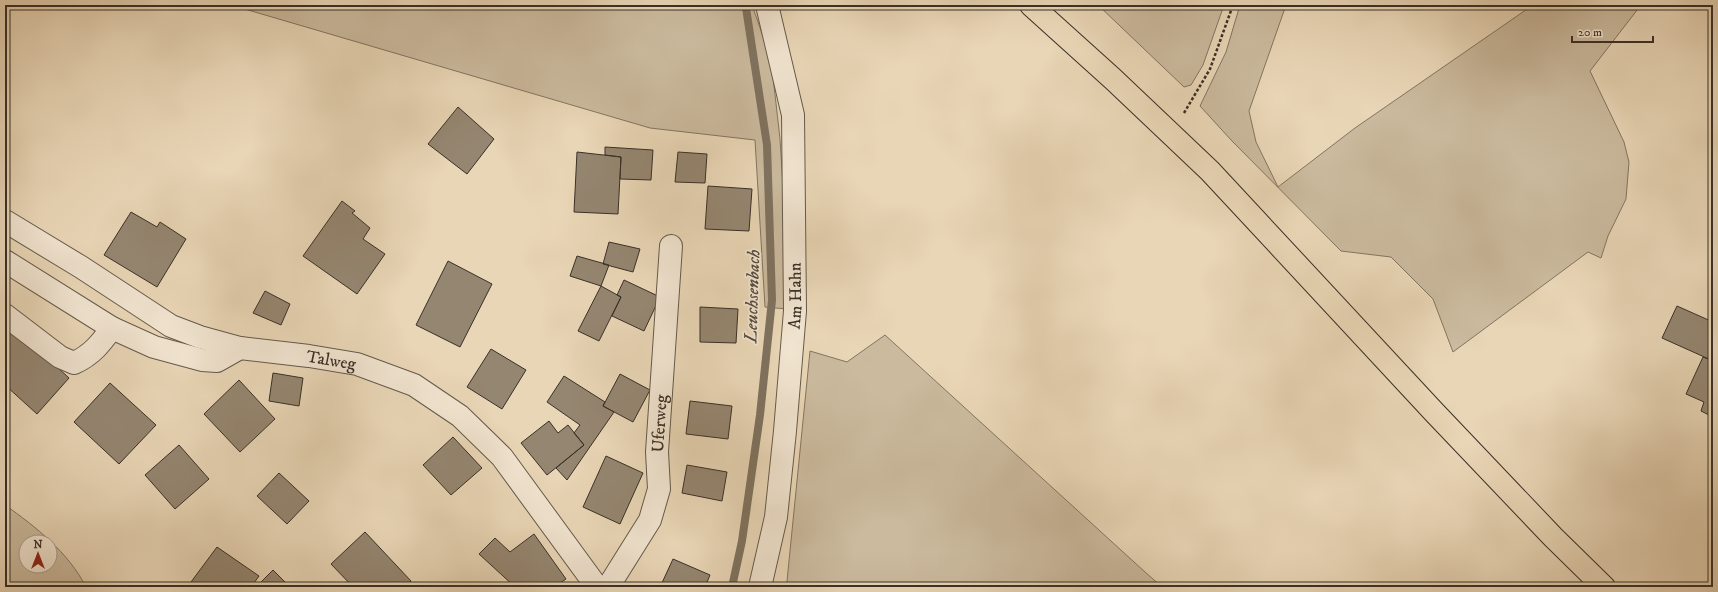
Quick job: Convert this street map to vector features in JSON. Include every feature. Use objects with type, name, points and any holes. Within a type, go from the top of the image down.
[{"type":"main road","points":[[1030,5],[1113,79],[1210,171],[1429,406],[1537,520],[1604,587]]},
{"type":"street","name":"Am Hahn","points":[[760,587],[776,517],[795,311],[794,115],[767,5]]},
{"type":"street","name":"Talweg","points":[[5,221],[81,267],[171,326],[200,337],[240,348],[309,356],[357,364],[414,385],[460,416],[502,457],[597,587]]},
{"type":"street","name":"Uferweg","points":[[608,587],[650,520],[659,489],[657,452],[671,246]]},
{"type":"street","points":[[5,261],[112,328],[154,347],[202,360],[217,361],[240,348]]},
{"type":"street","points":[[5,315],[60,357],[74,363],[98,348],[112,328]]},
{"type":"path","points":[[1171,133],[1210,69],[1233,5]]},
{"type":"shaded area","points":[[231,5],[752,5],[771,59],[780,139],[787,251],[787,309],[765,307],[755,140],[650,128]]},
{"type":"shaded area","points":[[1098,5],[1224,5],[1203,65],[1191,85],[1184,87]]},
{"type":"shaded area","points":[[1240,5],[1286,5],[1249,111],[1256,142],[1278,187],[1355,128],[1533,5],[1641,5],[1590,71],[1624,142],[1629,162],[1626,199],[1608,236],[1601,258],[1588,252],[1453,352],[1433,299],[1391,257],[1341,251],[1232,141],[1200,106],[1226,52]]},
{"type":"shaded area","points":[[885,335],[1162,587],[790,587],[787,581],[810,351],[847,362]]},
{"type":"shaded area","points":[[5,505],[43,534],[18,534],[18,574],[58,574],[58,548],[79,574],[86,587],[5,587]]},
{"type":"building","points":[[458,107],[494,139],[467,174],[428,144]]},
{"type":"building","points":[[605,147],[653,150],[651,180],[620,179],[621,157],[605,155]]},
{"type":"building","points":[[577,152],[621,157],[618,214],[574,212]]},
{"type":"building","points":[[678,152],[707,154],[705,183],[675,182]]},
{"type":"building","points":[[708,186],[752,189],[749,231],[705,229]]},
{"type":"building","points":[[342,201],[355,211],[352,213],[370,228],[363,239],[385,254],[357,294],[303,256]]},
{"type":"building","points":[[131,212],[157,227],[160,222],[186,239],[157,287],[104,255]]},
{"type":"building","points":[[609,242],[640,249],[633,272],[603,264]]},
{"type":"building","points":[[577,256],[609,265],[601,286],[570,276]]},
{"type":"building","points":[[448,261],[492,284],[460,347],[416,325]]},
{"type":"building","points":[[624,280],[660,297],[644,331],[612,316],[621,297],[617,295]]},
{"type":"building","points":[[601,286],[621,297],[599,341],[578,331]]},
{"type":"building","points":[[265,291],[290,304],[281,325],[253,313]]},
{"type":"building","points":[[1677,306],[1713,322],[1713,355],[1711,360],[1662,338]]},
{"type":"building","points":[[700,307],[738,309],[736,343],[700,342]]},
{"type":"building","points":[[11,325],[69,378],[37,414],[5,385],[5,332]]},
{"type":"building","points":[[491,349],[526,370],[502,409],[467,387]]},
{"type":"building","points":[[1703,357],[1713,361],[1713,417],[1701,411],[1704,402],[1686,394]]},
{"type":"building","points":[[273,373],[303,378],[299,406],[269,401]]},
{"type":"building","points":[[620,374],[650,390],[633,422],[603,406]]},
{"type":"building","points":[[564,376],[605,402],[603,406],[614,412],[567,480],[556,468],[584,445],[574,433],[580,425],[547,402]]},
{"type":"building","points":[[239,380],[275,419],[240,452],[204,414]]},
{"type":"building","points":[[110,383],[156,425],[119,464],[74,422]]},
{"type":"building","points":[[690,401],[732,406],[728,439],[686,434]]},
{"type":"building","points":[[549,421],[558,433],[568,425],[584,445],[547,475],[521,443]]},
{"type":"building","points":[[453,437],[482,468],[451,495],[423,465]]},
{"type":"building","points":[[179,445],[209,479],[175,509],[145,475]]},
{"type":"building","points":[[606,456],[643,473],[620,524],[583,507]]},
{"type":"building","points":[[687,465],[727,472],[722,501],[682,493]]},
{"type":"building","points":[[279,473],[309,501],[287,524],[257,496]]},
{"type":"building","points":[[365,532],[411,581],[404,587],[353,587],[331,564]]},
{"type":"building","points":[[534,534],[566,579],[554,587],[515,587],[479,554],[495,538],[510,552]]},
{"type":"building","points":[[217,547],[259,576],[251,587],[199,587],[191,582]]},
{"type":"building","points":[[673,559],[710,575],[705,587],[665,587],[661,585]]},
{"type":"building","points":[[273,570],[290,587],[256,587]]},
{"type":"waterway","name":"Leuchsenbach","points":[[732,587],[742,541],[760,415],[772,300],[767,145],[746,8],[743,5]]}]
